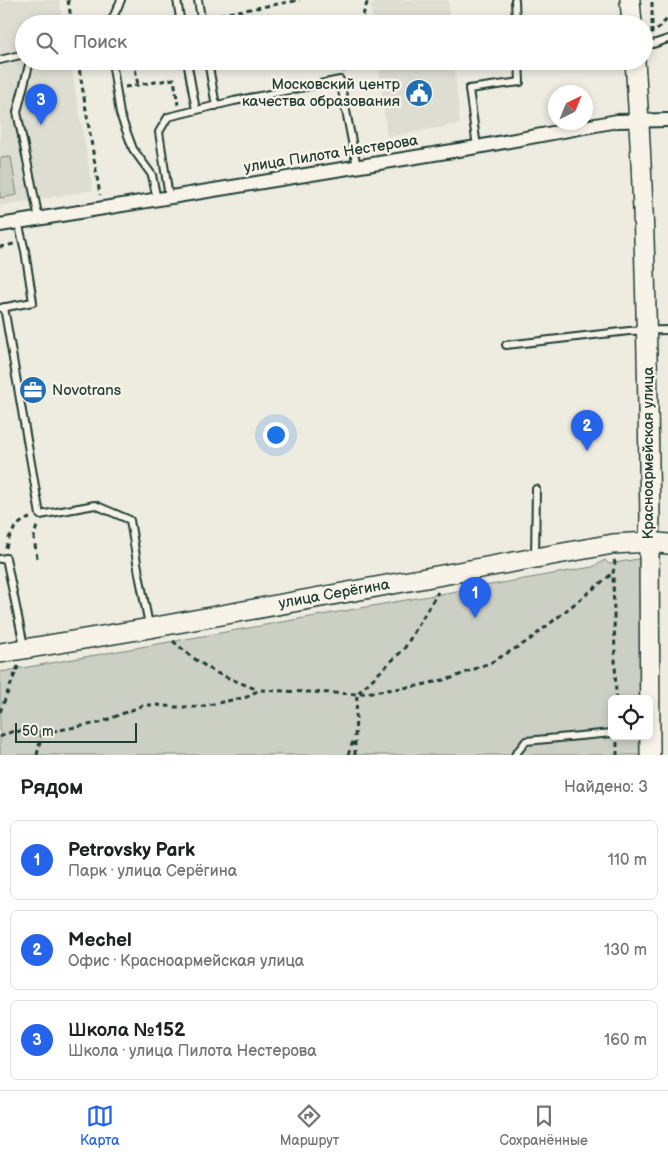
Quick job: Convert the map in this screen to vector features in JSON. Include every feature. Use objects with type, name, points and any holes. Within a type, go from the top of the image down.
[{"type":"street","points":[[630,0],[631,15]]},
{"type":"street","name":"Красноармейская улица","points":[[636,70],[647,330],[650,517],[648,542],[650,695]]},
{"type":"street","name":"улица Пилота Нестерова","points":[[0,225],[477,147],[617,121],[668,120]]},
{"type":"street","name":"улица Серёгина","points":[[0,653],[22,656],[150,628],[613,544],[648,542],[668,544]]},
{"type":"street","name":"Красноармейская улица","points":[[650,740],[650,755]]},
{"type":"lane","points":[[114,15],[121,0]]},
{"type":"lane","points":[[177,0],[180,15]]},
{"type":"lane","points":[[198,0],[200,15]]},
{"type":"lane","points":[[515,0],[516,15]]},
{"type":"lane","points":[[653,44],[668,39]]},
{"type":"lane","points":[[0,60],[15,56]]},
{"type":"lane","points":[[28,70],[17,112],[39,219]]},
{"type":"lane","points":[[113,70],[120,114],[133,149],[152,175],[163,199]]},
{"type":"lane","points":[[189,70],[196,110]]},
{"type":"lane","points":[[210,70],[216,106]]},
{"type":"lane","points":[[477,147],[469,89],[520,82],[519,70]]},
{"type":"lane","points":[[163,199],[159,132],[168,117],[340,80],[357,166]]},
{"type":"lane","points":[[18,222],[25,251],[33,302],[2,308],[40,515],[95,505],[130,520],[150,628]]},
{"type":"lane","points":[[506,345],[629,331],[668,330]]},
{"type":"lane","points":[[535,558],[536,489]]},
{"type":"lane","points":[[3,558],[22,656]]},
{"type":"lane","points":[[515,755],[526,741],[608,733]]},
{"type":"path","points":[[68,0],[70,15]]},
{"type":"path","points":[[229,15],[300,0]]},
{"type":"path","points":[[363,15],[368,0]]},
{"type":"path","points":[[652,0],[652,15]]},
{"type":"path","points":[[653,35],[668,18]]},
{"type":"path","points":[[79,70],[102,208]]},
{"type":"path","points":[[135,70],[138,86]]},
{"type":"path","points":[[116,88],[174,80],[180,113]]},
{"type":"path","points":[[37,558],[34,538],[40,515]]},
{"type":"path","points":[[3,558],[6,546],[17,525],[26,519],[40,515]]},
{"type":"path","points":[[615,563],[613,573],[616,695]]},
{"type":"path","points":[[170,638],[188,655],[214,672],[259,690],[357,694],[417,686],[452,678],[492,662],[528,641],[613,573]]},
{"type":"path","points":[[355,755],[357,694],[404,649],[439,590]]},
{"type":"path","points":[[0,712],[22,656]]},
{"type":"path","points":[[0,737],[11,732],[34,730],[42,733],[99,723],[144,705],[198,707],[247,697],[259,690]]},
{"type":"path","points":[[37,755],[42,733]]},
{"type":"path","points":[[348,755],[355,738]]},
{"type":"path","points":[[617,740],[617,755]]},
{"type":"shaded area","points":[[0,0],[59,0],[62,15],[15,15],[15,70],[72,70],[93,190],[0,206]]},
{"type":"shaded area","points":[[377,0],[448,0],[449,15],[372,15],[371,5]]},
{"type":"shaded area","name":"Московский центр качества образования","points":[[379,70],[455,70],[460,124],[387,137]]},
{"type":"shaded area","points":[[11,157],[17,195],[0,198],[0,158]]},
{"type":"shaded area","points":[[643,558],[644,695],[608,695],[608,740],[644,740],[644,755],[0,755],[0,672],[592,567],[605,560],[609,564]]},
{"type":"place","name":"Московский центр качества образования","points":[[419,93]]},
{"type":"place","name":"Школа №152","points":[[41,125]]},
{"type":"place","name":"Novotrans","points":[[33,390]]},
{"type":"place","name":"Mechel","points":[[587,451]]},
{"type":"place","name":"Petrovsky Park","points":[[475,618]]}]
